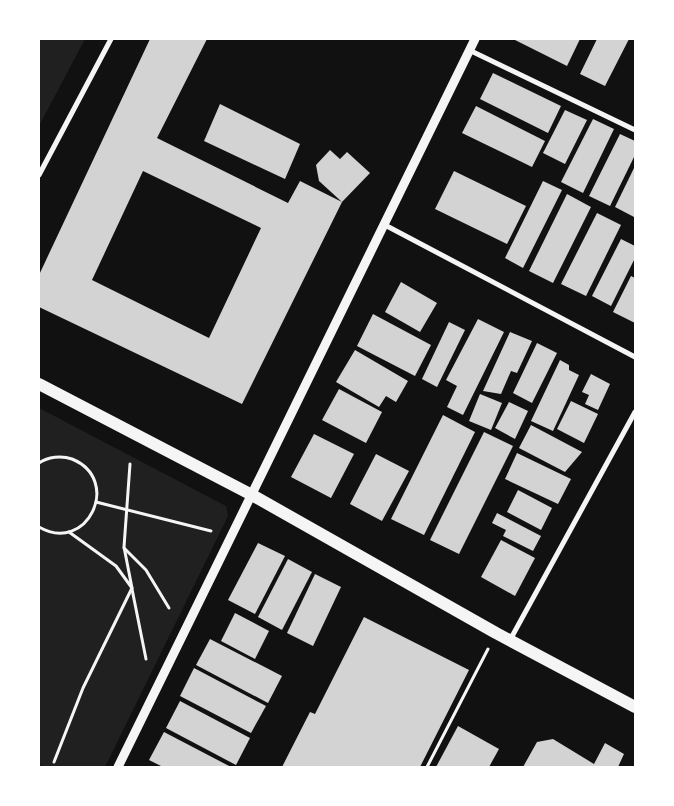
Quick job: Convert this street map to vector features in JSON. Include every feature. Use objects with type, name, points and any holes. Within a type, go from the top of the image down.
[{"type":"main road","points":[[39,384],[252,495],[496,633],[635,707]]},
{"type":"street","points":[[39,175],[111,39]]},
{"type":"street","points":[[118,767],[252,495],[382,223],[475,39]]},
{"type":"street","points":[[469,50],[635,130]]},
{"type":"street","points":[[382,223],[635,357]]},
{"type":"street","points":[[510,640],[635,412]]},
{"type":"path","points":[[39,463],[54,457],[67,458],[79,462],[89,471],[95,482],[96,502],[90,518],[81,527],[57,534],[39,527]]},
{"type":"path","points":[[130,464],[124,547],[146,659]]},
{"type":"path","points":[[96,502],[210,531]]},
{"type":"path","points":[[69,532],[116,566],[132,588]]},
{"type":"path","points":[[124,547],[146,570],[170,608]]},
{"type":"path","points":[[54,762],[83,688],[132,588]]},
{"type":"path","points":[[426,767],[496,633]]},
{"type":"shaded area","points":[[39,39],[85,39],[39,126]]},
{"type":"shaded area","points":[[39,408],[226,506],[228,516],[105,767],[45,767],[39,764]]},
{"type":"building","points":[[150,39],[207,39],[157,138],[288,203],[300,181],[342,202],[242,404],[39,307],[39,275]],"holes":[[[143,171],[261,228],[209,338],[92,280]]]},
{"type":"building","points":[[513,39],[580,39],[567,66]]},
{"type":"building","points":[[597,39],[629,39],[605,86],[580,74]]},
{"type":"building","points":[[493,73],[561,106],[548,133],[480,99]]},
{"type":"building","points":[[220,104],[300,144],[285,179],[204,141]]},
{"type":"building","points":[[476,106],[545,141],[532,167],[462,133]]},
{"type":"building","points":[[565,110],[587,120],[565,164],[543,153]]},
{"type":"building","points":[[593,119],[614,129],[583,193],[561,182]]},
{"type":"building","points":[[620,134],[635,141],[635,155],[610,206],[589,196]]},
{"type":"building","points":[[330,150],[340,159],[347,152],[370,173],[342,202],[319,181],[316,165]]},
{"type":"building","points":[[635,166],[635,215],[634,217],[615,207]]},
{"type":"building","points":[[454,171],[526,206],[507,244],[435,209]]},
{"type":"building","points":[[543,181],[562,190],[523,268],[505,258]]},
{"type":"building","points":[[567,194],[591,207],[553,283],[529,271]]},
{"type":"building","points":[[597,213],[621,225],[586,296],[561,284]]},
{"type":"building","points":[[621,239],[635,246],[635,258],[611,306],[592,296]]},
{"type":"building","points":[[631,276],[635,278],[635,323],[613,312]]},
{"type":"building","points":[[401,282],[437,303],[420,332],[385,312]]},
{"type":"building","points":[[373,314],[431,345],[415,376],[357,346]]},
{"type":"building","points":[[478,319],[504,332],[463,415],[447,407],[457,386],[446,380]]},
{"type":"building","points":[[449,322],[465,330],[437,387],[422,379]]},
{"type":"building","points":[[510,332],[532,341],[517,373],[511,371],[501,394],[483,391]]},
{"type":"building","points":[[537,343],[557,353],[532,403],[513,393]]},
{"type":"building","points":[[355,350],[408,381],[396,402],[386,396],[379,407],[336,382]]},
{"type":"building","points":[[560,360],[569,365],[569,370],[579,375],[553,431],[531,421]]},
{"type":"building","points":[[591,374],[610,384],[598,410],[585,404],[589,395],[582,392]]},
{"type":"building","points":[[339,389],[382,412],[366,443],[322,420]]},
{"type":"building","points":[[480,394],[502,403],[491,430],[469,421]]},
{"type":"building","points":[[571,401],[598,414],[584,443],[557,429]]},
{"type":"building","points":[[509,402],[528,411],[515,439],[495,428]]},
{"type":"building","points":[[443,415],[475,432],[424,535],[391,519]]},
{"type":"building","points":[[531,425],[582,452],[565,472],[519,448]]},
{"type":"building","points":[[484,432],[513,446],[459,554],[430,540]]},
{"type":"building","points":[[314,434],[354,454],[331,498],[291,477]]},
{"type":"building","points":[[517,453],[571,479],[558,504],[505,479]]},
{"type":"building","points":[[376,454],[409,471],[382,521],[350,504]]},
{"type":"building","points":[[518,490],[552,508],[541,530],[507,512]]},
{"type":"building","points":[[497,513],[541,536],[533,551],[503,536],[506,530],[492,523]]},
{"type":"building","points":[[501,540],[535,558],[515,596],[481,577]]},
{"type":"building","points":[[258,543],[285,556],[255,614],[228,600]]},
{"type":"building","points":[[288,559],[312,572],[282,630],[258,617]]},
{"type":"building","points":[[315,574],[341,587],[313,646],[287,633]]},
{"type":"building","points":[[235,613],[269,631],[255,659],[221,641]]},
{"type":"building","points":[[364,617],[469,670],[420,767],[282,767],[310,712],[315,714]]},
{"type":"building","points":[[210,639],[282,676],[268,703],[196,665]]},
{"type":"building","points":[[194,668],[266,706],[251,733],[180,696]]},
{"type":"building","points":[[180,701],[250,738],[236,765],[166,728]]},
{"type":"building","points":[[458,726],[499,749],[489,767],[436,767]]},
{"type":"building","points":[[164,732],[231,767],[163,767],[149,760]]},
{"type":"building","points":[[553,739],[594,764],[605,743],[624,754],[618,767],[523,767],[537,742]]}]
